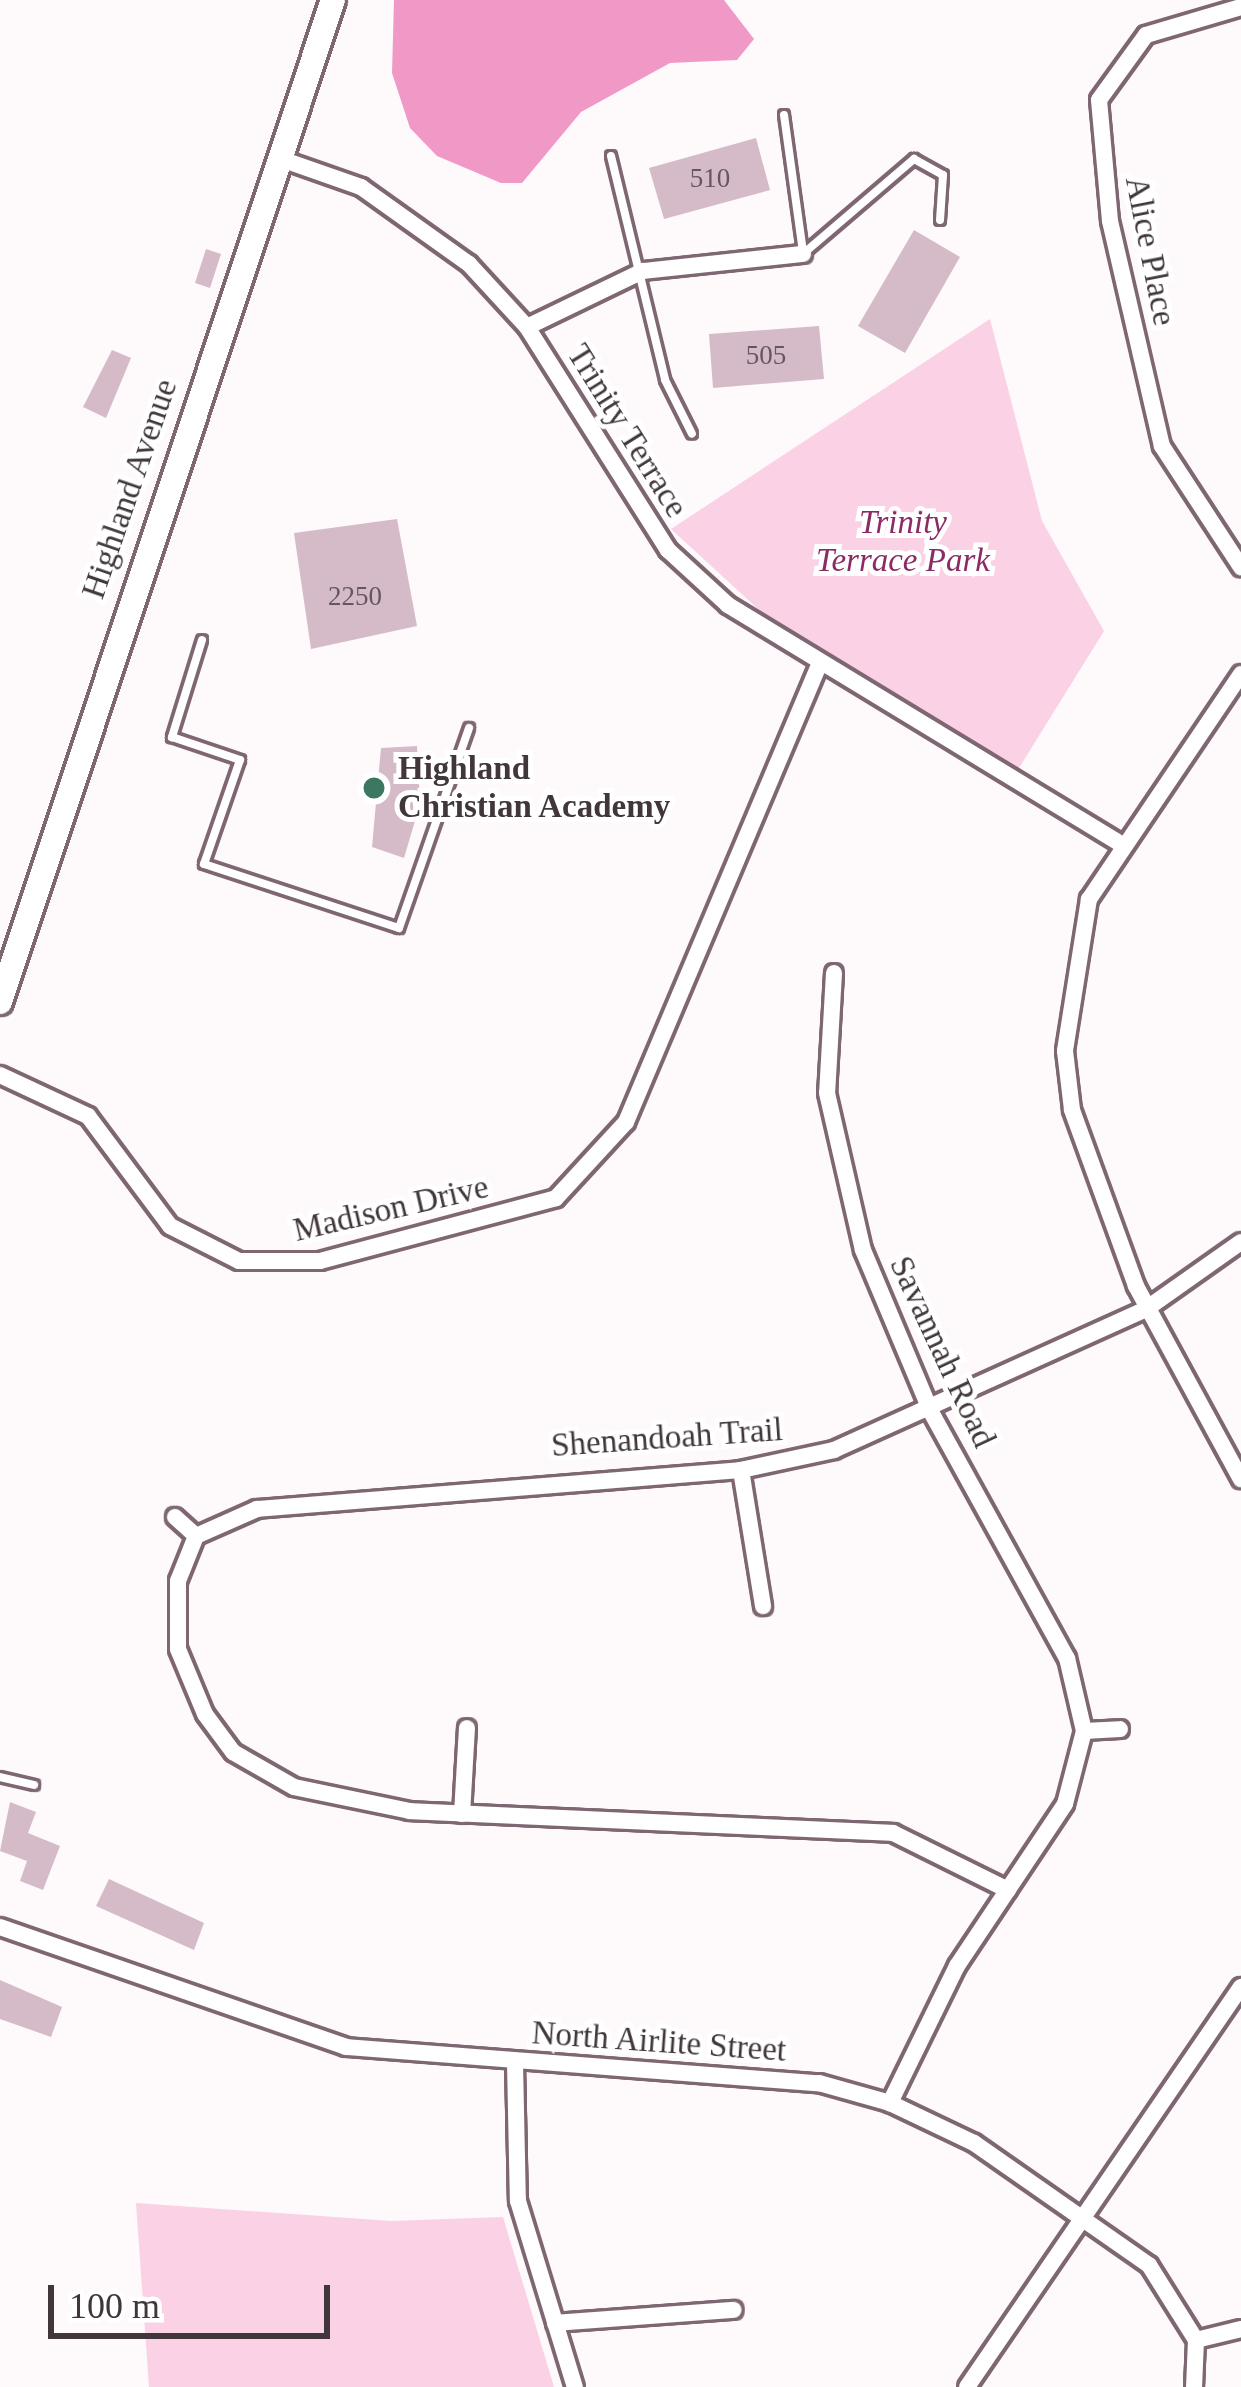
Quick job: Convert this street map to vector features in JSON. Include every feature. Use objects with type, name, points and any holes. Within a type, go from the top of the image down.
[{"type":"main road","name":"Highland Avenue","points":[[0,1002],[121,613],[332,0]]},
{"type":"street","name":"Alice Place","points":[[1241,7],[1146,35],[1099,100],[1110,221],[1162,446],[1241,567]]},
{"type":"street","name":"Trinity Terrace","points":[[281,159],[361,187],[416,221],[527,326],[668,550],[819,666],[1118,842]]},
{"type":"street","points":[[527,326],[643,271],[803,254]]},
{"type":"street","name":"Madison Drive","points":[[0,1075],[88,1116],[170,1226],[239,1262],[320,1261],[556,1198],[626,1122],[819,666]]},
{"type":"street","points":[[1241,674],[1118,842],[1078,930],[1065,1051],[1081,1140],[1146,1309],[1241,1479]]},
{"type":"street","name":"Savannah Road","points":[[834,974],[825,1039],[835,1148],[863,1250],[931,1412],[1055,1630],[1084,1731]]},
{"type":"street","name":"Shenandoah Trail","points":[[196,1536],[286,1504],[741,1469],[931,1412],[1146,1309],[1241,1242]]},
{"type":"street","points":[[741,1469],[763,1606]]},
{"type":"street","points":[[175,1517],[196,1536],[178,1581],[178,1648],[233,1752],[320,1794],[462,1814],[893,1833],[1008,1890]]},
{"type":"street","points":[[462,1814],[467,1728]]},
{"type":"street","points":[[890,2103],[917,2036],[1065,1804],[1084,1731],[1120,1730]]},
{"type":"street","name":"North Airlite Street","points":[[0,1927],[303,2036],[515,2063],[773,2078],[890,2103],[974,2143],[1160,2275],[1196,2340]]},
{"type":"street","points":[[967,2387],[1241,1988]]},
{"type":"street","points":[[515,2063],[516,2189],[574,2387]]},
{"type":"street","points":[[555,2324],[734,2310]]},
{"type":"street","points":[[1194,2387],[1196,2340],[1241,2329]]},
{"type":"lane","points":[[784,115],[803,254]]},
{"type":"lane","points":[[611,156],[643,271],[665,380],[692,434]]},
{"type":"lane","points":[[803,254],[914,159],[943,175],[940,220]]},
{"type":"lane","points":[[202,640],[172,737],[240,760],[204,864],[399,928],[469,728]]},
{"type":"lane","points":[[0,1777],[34,1785]]},
{"type":"green space","name":"Trinity Terrace Park","points":[[990,319],[1042,521],[1104,631],[1019,768],[769,619],[671,529]]},
{"type":"green space","points":[[136,2203],[391,2221],[503,2217],[554,2387],[149,2387]]},
{"type":"shaded area","points":[[394,0],[724,0],[754,39],[737,60],[670,63],[581,112],[522,183],[501,183],[437,156],[410,128],[392,73]]},
{"type":"building","points":[[756,138],[770,190],[664,219],[649,168]]},
{"type":"building","points":[[914,230],[960,257],[905,353],[858,326]]},
{"type":"building","points":[[206,249],[221,254],[210,288],[195,283]]},
{"type":"building","points":[[819,326],[824,379],[713,388],[709,334]]},
{"type":"building","points":[[112,350],[131,358],[106,418],[83,407]]},
{"type":"building","points":[[397,519],[417,626],[311,649],[294,533]]},
{"type":"building","points":[[417,746],[420,804],[404,858],[372,847],[381,748]]},
{"type":"building","points":[[10,1802],[36,1812],[28,1833],[60,1846],[43,1890],[20,1881],[27,1861],[0,1851]]},
{"type":"building","points":[[109,1879],[204,1923],[194,1950],[96,1906]]},
{"type":"building","points":[[0,1980],[62,2007],[51,2037],[0,2019]]},
{"type":"place","name":"Highland Christian Academy","points":[[374,788]]}]
